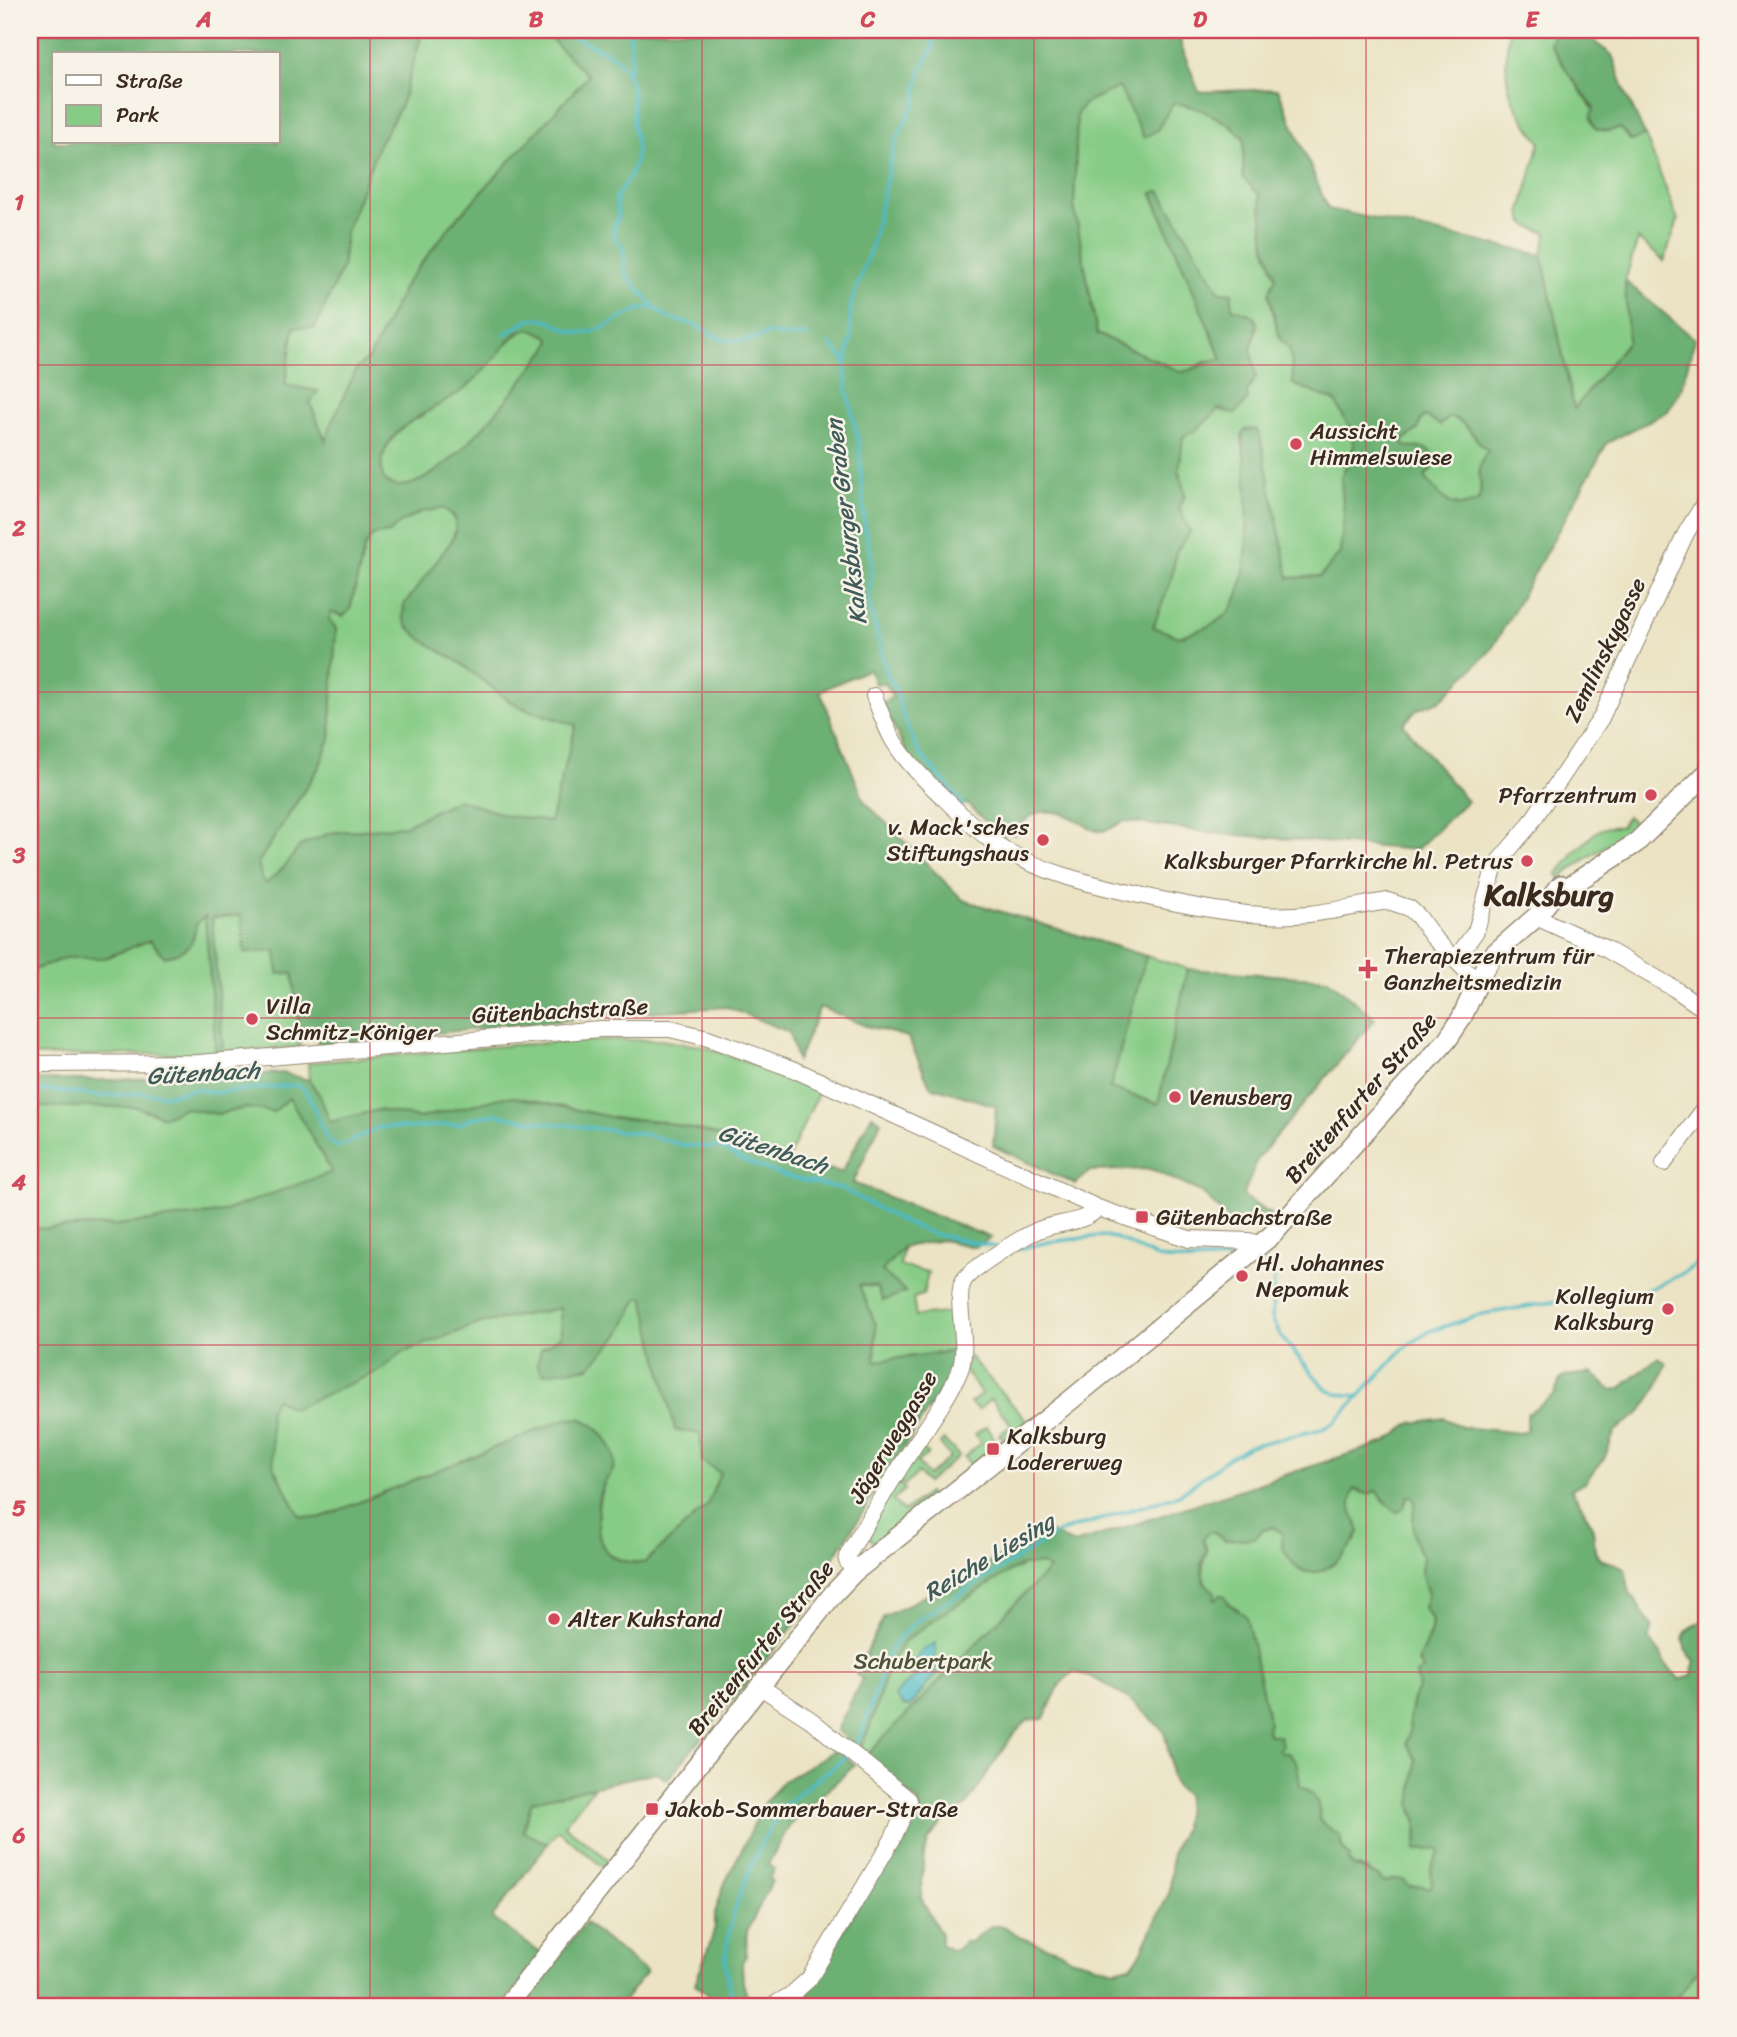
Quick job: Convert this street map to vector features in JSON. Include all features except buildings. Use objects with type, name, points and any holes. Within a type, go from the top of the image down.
[{"type":"main road","name":"Breitenfurter Straße","points":[[506,2007],[826,1602],[854,1572],[1257,1248],[1282,1224],[1447,1040],[1461,1019],[1485,967],[1498,949],[1590,862],[1652,826],[1707,773]]},
{"type":"street","name":"Zemlinskygasse","points":[[1455,960],[1476,931],[1495,866],[1523,834],[1601,718],[1686,533],[1707,499]]},
{"type":"street","points":[[874,696],[894,742],[931,786],[994,843],[1052,871],[1096,886],[1248,914],[1308,914],[1388,901],[1409,908],[1418,916],[1433,937],[1478,983]]},
{"type":"street","points":[[1541,911],[1675,989],[1707,1011]]},
{"type":"street","name":"Gütenbachstraße","points":[[30,1064],[200,1063],[600,1029],[670,1029],[708,1038],[793,1069],[1098,1208],[1189,1239],[1249,1241],[1257,1248]]},
{"type":"street","points":[[1664,1163],[1702,1112],[1707,1116]]},
{"type":"street","name":"Jägerweggasse","points":[[854,1572],[848,1561],[849,1553],[960,1370],[964,1353],[960,1293],[964,1280],[1018,1240],[1043,1228],[1090,1217],[1098,1208]]},
{"type":"street","points":[[759,1686],[839,1742],[909,1800],[892,1840],[809,1979],[791,1995],[770,2007]]},
{"type":"green space","points":[[30,30],[330,30],[335,36],[339,30],[423,30],[401,105],[378,146],[346,231],[342,268],[315,328],[294,327],[285,385],[318,391],[310,403],[326,442],[331,424],[357,368],[370,357],[406,283],[453,223],[588,76],[542,30],[1179,30],[1181,45],[1199,92],[1278,89],[1328,209],[1542,255],[1574,409],[1628,341],[1625,281],[1695,339],[1681,388],[1668,411],[1607,443],[1492,649],[1440,701],[1418,709],[1403,724],[1467,801],[1416,850],[1214,833],[1124,821],[1099,831],[1065,815],[1048,811],[1033,815],[1014,835],[1003,832],[1005,844],[997,839],[1000,835],[966,803],[960,809],[907,754],[882,703],[893,697],[884,683],[875,684],[869,669],[820,691],[864,801],[963,900],[1146,956],[1110,1088],[1158,1104],[1188,969],[1328,979],[1375,1019],[1258,1158],[1243,1196],[1270,1214],[1266,1224],[1236,1228],[1203,1193],[1151,1169],[1090,1171],[1075,1184],[993,1146],[996,1106],[930,1086],[908,1037],[866,1026],[820,1007],[797,1061],[789,1032],[727,1007],[647,1012],[318,1045],[317,1030],[299,1032],[293,973],[278,974],[276,951],[245,953],[241,915],[212,918],[223,1052],[216,1053],[205,916],[196,924],[188,947],[165,957],[150,940],[105,958],[65,958],[30,971]],"holes":[[[1119,87],[1144,138],[1157,130],[1173,103],[1211,114],[1244,138],[1243,178],[1260,195],[1265,245],[1276,277],[1269,293],[1280,339],[1289,348],[1293,384],[1335,401],[1350,428],[1354,447],[1341,478],[1344,515],[1340,553],[1321,576],[1289,578],[1260,436],[1256,429],[1245,430],[1242,435],[1248,528],[1243,579],[1227,614],[1217,622],[1179,637],[1153,627],[1171,581],[1176,552],[1190,532],[1179,508],[1185,495],[1179,471],[1183,437],[1198,429],[1219,409],[1235,414],[1248,399],[1247,391],[1256,377],[1251,349],[1257,324],[1254,316],[1232,308],[1232,293],[1220,292],[1160,191],[1152,193],[1222,359],[1181,372],[1097,334],[1074,206],[1077,113],[1086,102]],[[531,329],[548,336],[551,341],[547,349],[479,432],[437,471],[416,482],[397,486],[386,481],[383,478],[382,461],[386,447],[395,435],[407,424],[463,390],[519,331]],[[1425,416],[1440,425],[1450,417],[1457,420],[1467,427],[1488,451],[1480,466],[1481,489],[1478,501],[1453,504],[1436,491],[1425,477],[1434,462],[1430,451],[1404,446],[1404,440],[1418,429]],[[443,508],[455,517],[456,531],[451,542],[404,605],[403,617],[407,626],[421,639],[460,663],[508,700],[525,709],[576,725],[550,822],[504,815],[458,799],[404,826],[330,833],[300,846],[285,866],[266,884],[258,863],[319,767],[330,738],[336,628],[329,620],[331,612],[343,616],[350,610],[364,549],[370,538],[389,533],[400,523],[421,512]]]},
{"type":"green space","points":[[423,30],[542,30],[589,76],[453,223],[406,283],[370,357],[357,368],[326,443],[310,403],[285,385],[294,326],[315,327],[342,268],[346,231],[378,146],[401,105]]},
{"type":"green space","points":[[1509,30],[1563,30],[1554,35],[1550,43],[1608,131],[1620,128],[1631,141],[1645,135],[1678,220],[1664,261],[1638,239],[1625,281],[1628,341],[1574,410],[1542,255],[1547,233],[1530,227],[1523,221],[1521,211],[1540,142],[1520,114],[1510,90],[1506,64]]},
{"type":"green space","points":[[1563,30],[1569,38],[1583,33],[1612,55],[1645,135],[1631,141],[1620,128],[1608,131],[1596,129],[1591,118],[1594,108],[1550,43],[1554,35]]},
{"type":"green space","points":[[1119,87],[1157,130],[1173,103],[1192,106],[1211,114],[1244,138],[1243,178],[1260,195],[1265,245],[1276,277],[1269,293],[1280,339],[1289,348],[1291,357],[1335,401],[1350,429],[1354,447],[1341,478],[1344,515],[1340,553],[1321,576],[1288,578],[1260,436],[1242,435],[1248,528],[1243,579],[1227,614],[1217,622],[1179,637],[1152,627],[1171,581],[1176,552],[1190,532],[1179,508],[1185,495],[1179,471],[1183,437],[1243,392],[1256,377],[1251,349],[1257,324],[1254,316],[1231,308],[1152,194],[1222,359],[1206,361],[1190,371],[1181,372],[1097,334],[1074,206],[1077,113],[1086,102]]},
{"type":"green space","points":[[531,329],[548,336],[551,341],[547,349],[479,432],[437,471],[416,482],[395,486],[389,484],[383,478],[381,466],[389,444],[399,430],[469,381],[516,335]]},
{"type":"green space","points":[[1425,416],[1440,424],[1450,417],[1457,420],[1467,427],[1488,451],[1481,465],[1478,501],[1460,505],[1446,501],[1424,477],[1432,469],[1434,456],[1424,449],[1404,447],[1404,440],[1418,429]]},
{"type":"green space","points":[[443,508],[454,518],[456,527],[453,537],[404,605],[403,618],[421,639],[460,663],[508,700],[525,709],[576,725],[550,823],[504,815],[458,799],[404,826],[330,833],[300,846],[285,866],[266,884],[258,863],[319,767],[330,738],[336,628],[328,619],[331,611],[350,610],[364,549],[370,538],[389,533],[421,511]]},
{"type":"green space","points":[[1627,816],[1636,825],[1561,878],[1557,874],[1573,852],[1594,834],[1604,828],[1621,827]]},
{"type":"green space","points":[[242,915],[293,973],[300,1047],[223,1052],[212,918]]},
{"type":"green space","points":[[205,916],[216,1053],[30,1056],[30,971],[65,958],[105,958],[150,940],[165,957],[188,947],[196,924]]},
{"type":"green space","points":[[1146,956],[1188,969],[1158,1104],[1110,1088]]},
{"type":"green space","points":[[660,1040],[702,1046],[821,1087],[787,1161],[730,1138],[659,1121],[615,1118],[515,1097],[504,1097],[419,1118],[378,1110],[330,1122],[320,1096],[309,1080],[308,1063],[512,1045]]},
{"type":"green space","points":[[284,1073],[309,1080],[320,1096],[330,1122],[378,1110],[420,1118],[504,1097],[515,1097],[615,1118],[659,1121],[730,1138],[787,1161],[842,1172],[872,1115],[881,1121],[853,1183],[991,1238],[975,1247],[942,1240],[903,1247],[882,1271],[906,1292],[883,1301],[876,1286],[859,1285],[876,1325],[875,1361],[956,1351],[952,1372],[826,1570],[823,1590],[667,1780],[656,1772],[532,1801],[523,1831],[547,1844],[492,1918],[543,1955],[501,2007],[30,2007],[30,1229],[117,1225],[219,1213],[332,1172],[289,1098],[274,1112],[246,1108],[218,1114],[184,1108],[164,1117],[137,1107],[30,1107],[30,1080],[108,1080]],"holes":[[[639,1297],[644,1298],[675,1430],[700,1434],[702,1461],[720,1473],[707,1506],[644,1563],[616,1559],[601,1542],[599,1499],[603,1485],[613,1469],[613,1452],[606,1438],[588,1422],[580,1419],[565,1419],[320,1518],[300,1516],[274,1468],[269,1412],[275,1399],[293,1409],[381,1370],[401,1353],[481,1323],[560,1308],[561,1336],[541,1349],[537,1364],[543,1373],[590,1367],[619,1335]]]},
{"type":"green space","points":[[289,1097],[332,1173],[219,1213],[117,1225],[30,1229],[30,1107],[137,1107],[164,1117],[184,1108],[218,1114],[246,1108],[273,1111]]},
{"type":"green space","points":[[903,1247],[900,1266],[928,1272],[923,1295],[913,1298],[916,1316],[955,1312],[956,1351],[875,1361],[876,1325],[858,1285],[905,1291],[881,1271]]},
{"type":"green space","name":"Alter Kuhstand","points":[[639,1297],[644,1298],[700,1434],[720,1473],[707,1506],[644,1563],[619,1559],[602,1547],[597,1521],[599,1502],[604,1484],[614,1468],[581,1419],[565,1419],[320,1518],[300,1516],[274,1468],[269,1412],[275,1398],[381,1370],[401,1353],[481,1323],[561,1308],[561,1336],[541,1349],[619,1335]]},
{"type":"green space","points":[[969,1356],[1027,1421],[1005,1439],[999,1435],[1012,1425],[991,1399],[978,1410],[970,1403],[982,1394],[964,1370]]},
{"type":"green space","points":[[1658,1358],[1667,1363],[1656,1389],[1640,1413],[1615,1431],[1604,1459],[1585,1482],[1571,1489],[1591,1524],[1597,1555],[1601,1560],[1625,1569],[1630,1593],[1653,1628],[1648,1639],[1680,1680],[1693,1675],[1695,1661],[1685,1647],[1684,1636],[1692,1627],[1707,1619],[1707,1964],[1695,1974],[1680,1994],[1662,2007],[777,2007],[813,1981],[919,1803],[837,1730],[862,1679],[856,1674],[884,1617],[1048,1532],[1074,1544],[1386,1442],[1412,1423],[1444,1418],[1462,1427],[1519,1433],[1527,1431],[1527,1414],[1555,1394],[1564,1376],[1592,1373],[1611,1390],[1619,1389]],"holes":[[[1354,1489],[1367,1494],[1377,1491],[1392,1509],[1398,1512],[1403,1509],[1408,1496],[1412,1496],[1415,1501],[1413,1530],[1423,1557],[1421,1572],[1428,1594],[1424,1608],[1431,1618],[1432,1628],[1418,1659],[1423,1669],[1416,1675],[1419,1686],[1413,1699],[1409,1718],[1410,1732],[1406,1743],[1416,1760],[1411,1806],[1416,1817],[1418,1838],[1415,1850],[1437,1849],[1440,1852],[1431,1868],[1432,1885],[1429,1888],[1409,1887],[1403,1880],[1394,1879],[1384,1883],[1378,1876],[1353,1866],[1349,1861],[1350,1857],[1342,1848],[1340,1836],[1319,1820],[1316,1799],[1300,1785],[1295,1760],[1288,1753],[1278,1750],[1282,1746],[1280,1737],[1269,1735],[1267,1731],[1269,1722],[1246,1616],[1229,1604],[1224,1595],[1214,1599],[1215,1592],[1204,1583],[1201,1564],[1207,1551],[1203,1539],[1208,1532],[1214,1532],[1225,1540],[1255,1538],[1263,1530],[1273,1527],[1282,1533],[1284,1551],[1301,1570],[1320,1571],[1330,1566],[1347,1550],[1359,1532],[1351,1504]],[[1041,1564],[1049,1569],[868,1754],[860,1748],[869,1729],[890,1663],[905,1641],[1007,1573],[1022,1565]],[[1074,1671],[1097,1680],[1129,1699],[1164,1731],[1171,1776],[1175,1785],[1187,1796],[1183,1829],[1172,1853],[1170,1891],[1140,1955],[1130,1966],[1115,1970],[1070,1958],[1059,1951],[1019,1937],[1004,1926],[991,1926],[970,1942],[964,1942],[958,1949],[951,1950],[941,1944],[941,1935],[921,1898],[924,1854],[929,1840],[947,1817],[966,1806],[1012,1736],[1028,1720],[1044,1718],[1060,1684]]]},
{"type":"green space","points":[[987,1426],[997,1443],[971,1465],[964,1457],[981,1443],[975,1434]]},
{"type":"green space","points":[[944,1440],[959,1456],[927,1483],[918,1473],[905,1485],[898,1480],[919,1448],[928,1454],[917,1462],[928,1476],[950,1457],[940,1444]]},
{"type":"green space","points":[[897,1482],[905,1489],[893,1500],[904,1512],[928,1493],[931,1497],[875,1543],[866,1535]]},
{"type":"green space","points":[[1355,1489],[1361,1493],[1377,1491],[1384,1501],[1403,1509],[1408,1496],[1412,1496],[1416,1501],[1414,1530],[1423,1557],[1421,1572],[1428,1595],[1424,1608],[1431,1618],[1431,1629],[1418,1663],[1423,1669],[1416,1675],[1419,1685],[1413,1699],[1409,1718],[1410,1732],[1406,1743],[1416,1760],[1412,1811],[1417,1825],[1416,1850],[1438,1849],[1440,1852],[1431,1868],[1432,1885],[1429,1888],[1409,1887],[1394,1879],[1384,1883],[1368,1870],[1353,1866],[1349,1861],[1350,1857],[1342,1848],[1340,1836],[1319,1820],[1267,1731],[1238,1609],[1216,1601],[1204,1577],[1203,1564],[1207,1551],[1203,1539],[1208,1532],[1214,1532],[1225,1540],[1273,1527],[1282,1533],[1283,1537],[1330,1567],[1355,1541],[1359,1532],[1351,1517],[1350,1499]]},
{"type":"green space","name":"Schubertpark","points":[[1041,1564],[1050,1568],[868,1755],[860,1748],[869,1729],[890,1663],[905,1641],[1007,1573],[1022,1565]]},
{"type":"green space","points":[[837,1749],[855,1765],[807,1808],[804,1807],[790,1825],[768,1864],[774,1869],[769,1879],[772,1881],[747,1931],[746,1956],[742,1962],[748,2007],[711,2007],[714,1999],[695,1984],[711,1941],[715,1913],[724,1885],[764,1804],[782,1782]]},
{"type":"green space","points":[[594,1787],[564,1825],[609,1860],[603,1867],[558,1830],[547,1844],[523,1832],[532,1801]]},
{"type":"green space","points":[[585,1923],[646,1972],[619,2007],[541,2007],[528,1997]]},
{"type":"green space","points":[[1707,1964],[1707,2007],[1662,2007],[1680,1994],[1695,1974]]},
{"type":"water","points":[[936,1643],[935,1675],[909,1707],[903,1706],[895,1696],[918,1675],[917,1657],[924,1649]]},
{"type":"waterway","name":"Kalksburger Graben","points":[[563,30],[615,58],[630,79],[637,150],[628,179],[616,197],[618,217],[613,232],[618,243],[623,245],[625,273],[654,307],[668,318],[696,325],[718,338],[736,341],[750,340],[768,333],[787,337],[808,335]]},
{"type":"waterway","points":[[628,72],[631,57],[630,30]]},
{"type":"waterway","points":[[846,363],[851,339],[851,304],[871,248],[894,145],[916,103],[921,72],[933,45],[933,30]]},
{"type":"waterway","points":[[504,335],[533,319],[547,320],[573,332],[591,332],[639,309],[652,307]]},
{"type":"waterway","name":"Kalksburger Graben","points":[[829,343],[845,360],[847,389],[859,444],[865,530],[872,559],[869,601],[887,675],[897,692],[902,713],[918,751],[964,805]]},
{"type":"waterway","name":"Gütenbach","points":[[30,1092],[48,1090],[101,1096],[138,1093],[169,1095],[198,1089],[213,1093],[296,1085],[304,1089],[310,1098],[324,1133],[336,1146],[344,1145],[379,1127],[411,1128],[460,1124],[472,1118],[496,1114],[532,1121],[644,1134],[683,1145],[722,1148],[742,1160],[787,1177],[843,1189],[903,1222],[933,1234],[996,1247]]},
{"type":"waterway","name":"Gütenbach","points":[[1018,1249],[1049,1242],[1101,1236],[1116,1238],[1158,1258],[1187,1261],[1231,1259]]},
{"type":"waterway","name":"Reiche Liesing","points":[[853,1750],[862,1732],[889,1652],[897,1640],[916,1621],[1060,1532],[1179,1495],[1249,1446],[1322,1429],[1334,1423],[1405,1347],[1430,1331],[1484,1314],[1647,1290],[1682,1274],[1707,1257]]},
{"type":"waterway","name":"Gütenbach","points":[[1253,1261],[1267,1266],[1274,1275],[1272,1318],[1281,1337],[1326,1389],[1337,1394],[1359,1396]]},
{"type":"waterway","name":"Reiche Liesing","points":[[734,2007],[726,1968],[728,1938],[739,1898],[756,1856],[785,1806],[847,1755]]},
{"type":"place","name":"Aussicht Himmelswiese","points":[[1296,444]]},
{"type":"place","name":"Pfarrzentrum","points":[[1651,795]]},
{"type":"place","name":"v. Mack'sches Stiftungshaus","points":[[1043,840]]},
{"type":"place","name":"Kalksburger Pfarrkirche hl. Petrus","points":[[1527,861]]},
{"type":"place","name":"Therapiezentrum für Ganzheitsmedizin","points":[[1368,969]]},
{"type":"place","name":"Villa Schmitz-Königer","points":[[252,1019]]},
{"type":"place","name":"Venusberg","points":[[1175,1097]]},
{"type":"place","name":"Gütenbachstraße","points":[[1142,1217]]},
{"type":"place","name":"Hl. Johannes Nepomuk","points":[[1242,1276]]},
{"type":"place","name":"Kollegium Kalksburg","points":[[1668,1309]]},
{"type":"place","name":"Kalksburg Lodererweg","points":[[993,1449]]},
{"type":"place","name":"Alter Kuhstand","points":[[554,1619]]},
{"type":"place","name":"Jakob-Sommerbauer-Straße","points":[[652,1809]]},
{"type":"district","name":"Kalksburg","points":[[1549,895]]}]
